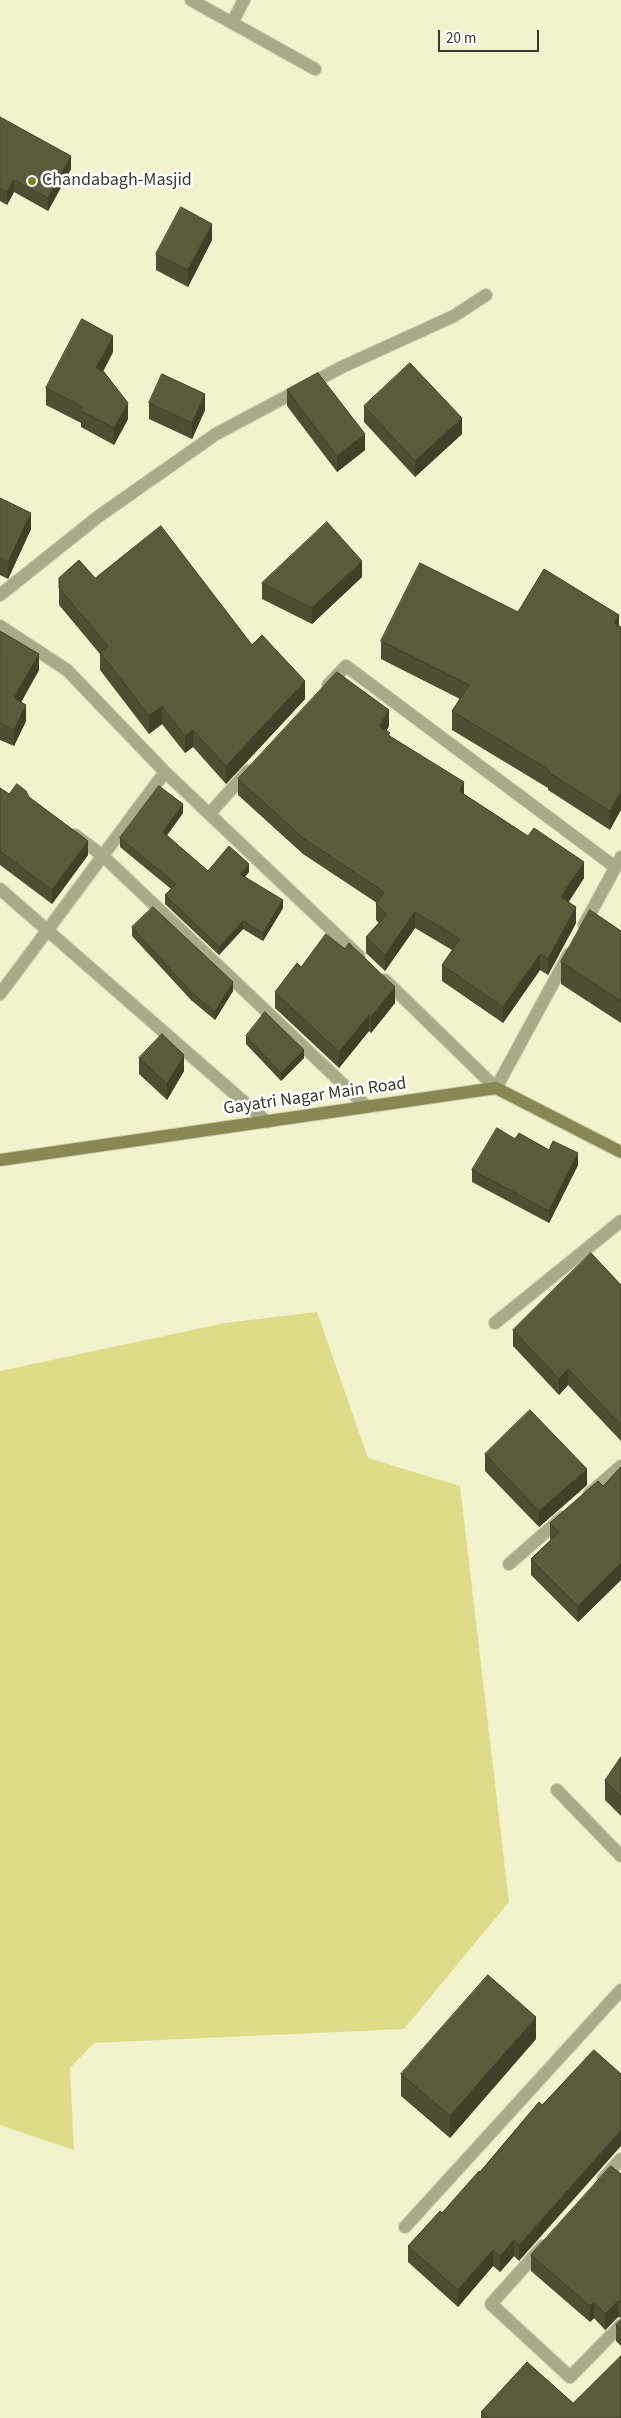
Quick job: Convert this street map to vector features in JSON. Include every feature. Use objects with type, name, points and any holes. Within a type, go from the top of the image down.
[{"type":"street","points":[[191,0],[315,69]]},
{"type":"street","points":[[232,23],[244,0]]},
{"type":"street","points":[[0,595],[99,516],[216,434],[342,367],[454,316],[486,295]]},
{"type":"street","points":[[0,626],[67,670],[165,772],[210,812],[496,1088],[621,1152]]},
{"type":"street","points":[[318,695],[346,666],[618,862],[496,1088]]},
{"type":"street","points":[[210,812],[258,761]]},
{"type":"street","points":[[0,994],[165,772]]},
{"type":"street","points":[[65,828],[104,856],[368,1107]]},
{"type":"street","points":[[0,889],[267,1122]]},
{"type":"street","name":"Gayatri Nagar Main Road","points":[[0,1160],[496,1088]]},
{"type":"street","points":[[495,1323],[621,1221]]},
{"type":"street","points":[[509,1564],[621,1466]]},
{"type":"street","points":[[558,1790],[621,1856]]},
{"type":"street","points":[[405,2227],[621,1990]]},
{"type":"street","points":[[595,2188],[621,2159]]},
{"type":"street","points":[[550,2239],[492,2304],[570,2377],[621,2325]]},
{"type":"shaded area","points":[[317,1312],[368,1458],[460,1486],[509,1902],[404,2029],[94,2043],[70,2068],[74,2150],[0,2125],[0,1371],[225,1323]]},
{"type":"building","name":"Chandabagh-Masjid","points":[[0,117],[71,156],[48,198],[14,180],[7,192],[0,188]]},
{"type":"building","points":[[181,207],[212,224],[188,270],[156,254]]},
{"type":"building","points":[[82,319],[113,336],[96,368],[104,372],[128,403],[114,428],[81,411],[83,407],[46,388]]},
{"type":"building","points":[[410,363],[462,418],[415,461],[364,406]]},
{"type":"building","points":[[318,373],[365,434],[337,456],[287,390]]},
{"type":"building","points":[[162,374],[205,394],[192,423],[149,403]]},
{"type":"building","points":[[0,498],[31,513],[8,562],[0,558]]},
{"type":"building","points":[[327,522],[362,561],[312,608],[262,583]]},
{"type":"building","points":[[161,526],[252,645],[262,635],[305,681],[226,766],[193,730],[185,736],[162,706],[149,716],[100,652],[108,646],[59,588],[59,578],[79,560],[95,578]]},
{"type":"building","points":[[420,563],[518,612],[544,569],[619,615],[614,623],[621,627],[621,791],[610,811],[548,772],[549,770],[452,711],[469,685],[381,641]]},
{"type":"building","points":[[0,631],[39,654],[14,698],[26,705],[14,730],[0,723]]},
{"type":"building","points":[[337,672],[389,710],[379,726],[390,733],[388,735],[464,782],[459,791],[528,836],[534,828],[584,862],[561,897],[576,907],[548,959],[540,954],[503,1007],[442,965],[460,939],[415,912],[385,955],[366,937],[387,914],[376,904],[384,892],[303,838],[238,779]]},
{"type":"building","points":[[17,784],[26,791],[29,797],[88,841],[52,890],[0,851],[0,788],[9,794]]},
{"type":"building","points":[[159,786],[183,804],[163,832],[208,871],[229,846],[249,864],[240,874],[283,900],[263,933],[243,921],[219,947],[165,895],[176,884],[120,838]]},
{"type":"building","points":[[153,907],[233,982],[215,1012],[191,992],[132,927]]},
{"type":"building","points":[[590,910],[621,931],[621,1001],[561,962]]},
{"type":"building","points":[[326,934],[345,949],[349,943],[395,987],[339,1052],[275,992],[297,963],[301,967]]},
{"type":"building","points":[[265,1012],[304,1050],[281,1073],[246,1036]]},
{"type":"building","points":[[162,1034],[184,1055],[167,1084],[139,1058]]},
{"type":"building","points":[[497,1128],[515,1139],[519,1133],[549,1150],[553,1141],[578,1153],[549,1211],[472,1170]]},
{"type":"building","points":[[591,1253],[621,1285],[621,1425],[568,1369],[559,1379],[513,1330]]},
{"type":"building","points":[[530,1410],[587,1469],[539,1511],[485,1454]]},
{"type":"building","points":[[621,1467],[621,1563],[578,1606],[531,1559],[559,1532],[550,1523],[598,1481],[603,1486]]},
{"type":"building","points":[[621,1757],[621,1797],[605,1781]]},
{"type":"building","points":[[488,1975],[536,2017],[450,2116],[401,2074]]},
{"type":"building","points":[[594,2050],[621,2074],[621,2130],[519,2245],[514,2240],[500,2256],[493,2250],[458,2290],[408,2246],[480,2172],[539,2102],[542,2105]]},
{"type":"building","points":[[611,2166],[621,2174],[621,2302],[618,2301],[605,2314],[594,2302],[590,2306],[531,2255]]},
{"type":"building","points":[[621,2320],[621,2330],[616,2325]]},
{"type":"building","points":[[621,2356],[621,2418],[488,2418],[481,2412],[527,2362],[573,2403]]},
{"type":"place","name":"Chandabagh-Masjid","points":[[32,181]]}]
